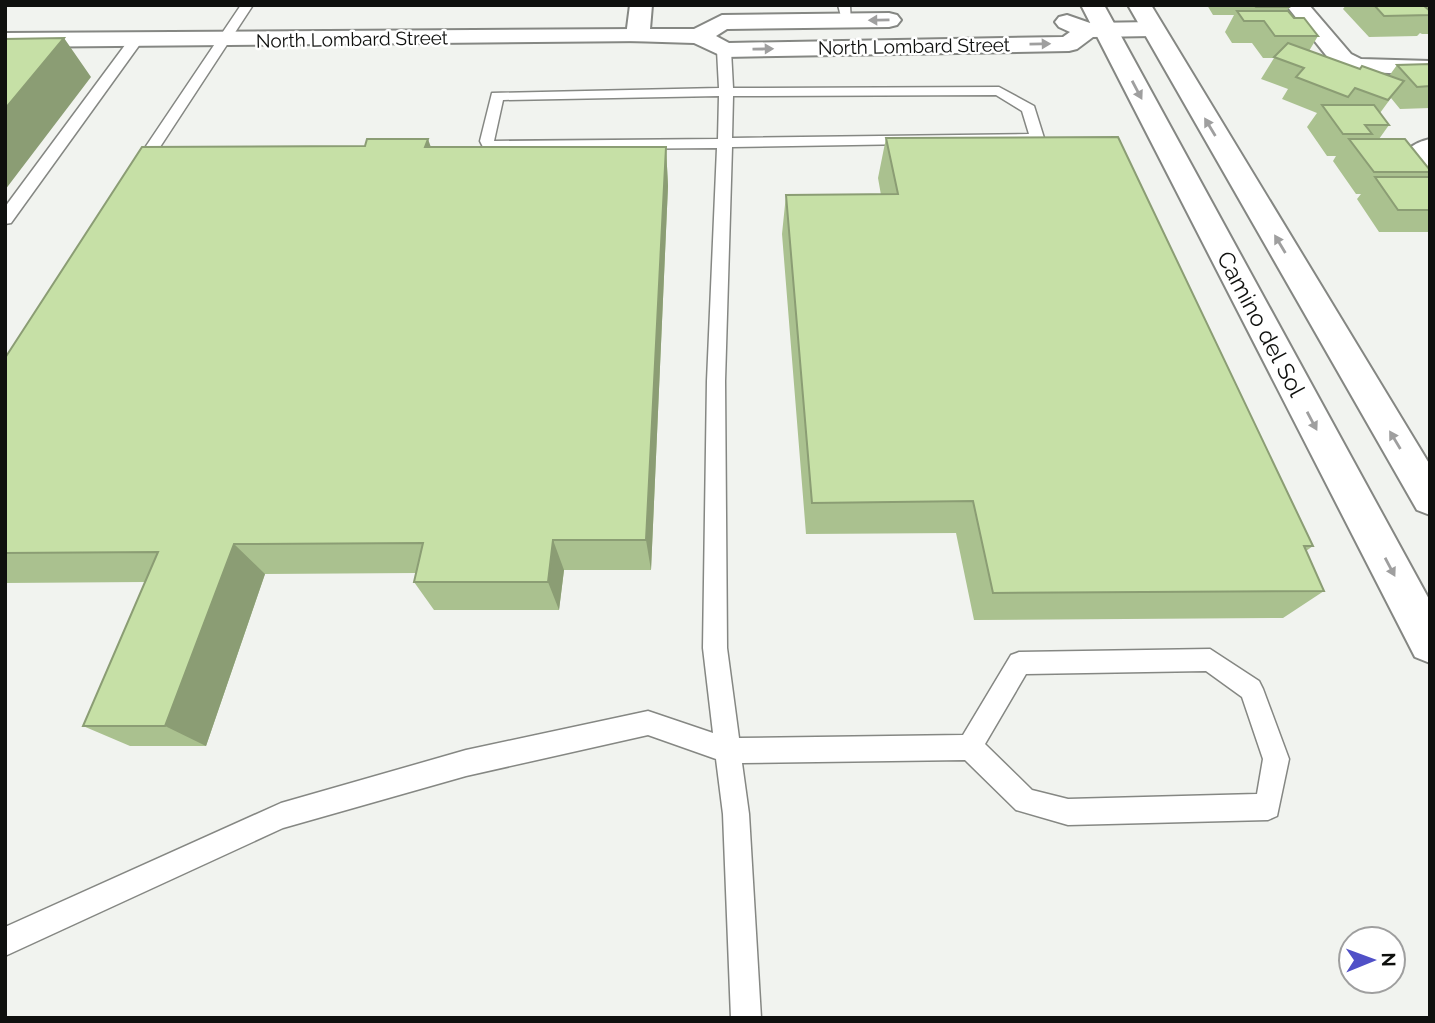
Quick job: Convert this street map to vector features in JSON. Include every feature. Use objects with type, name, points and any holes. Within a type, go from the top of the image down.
[{"type":"street","points":[[638,36],[642,5]]},
{"type":"street","points":[[1297,5],[1342,59],[1356,66],[1430,68]]},
{"type":"street","name":"North Lombard Street","points":[[699,36],[722,22],[845,13],[909,20]]},
{"type":"street","name":"North Lombard Street","points":[[1044,19],[1095,22],[1146,17]]},
{"type":"street","points":[[1146,17],[1430,499]]},
{"type":"street","name":"North Lombard Street","points":[[5,40],[699,36],[724,50],[1069,44],[1095,22]]},
{"type":"street","name":"Camino del Sol","points":[[1095,22],[1430,643]]},
{"type":"street","points":[[1430,147],[1416,156],[1415,167],[1430,188]]},
{"type":"lane","points":[[132,179],[247,5]]},
{"type":"lane","points":[[5,219],[136,40]]},
{"type":"lane","points":[[724,50],[725,143],[716,381],[715,648],[736,814],[747,1018]]},
{"type":"lane","points":[[999,91],[1029,109],[1037,138],[489,146],[487,141],[497,96],[726,92],[999,91]]},
{"type":"lane","points":[[5,942],[281,816],[466,763],[648,723],[729,751],[970,747],[1025,801],[1068,812],[1268,807],[1276,759],[1251,689],[1210,660],[1019,663],[970,747]]},
{"type":"building","points":[[1254,5],[1288,5],[1289,7],[1256,7]]},
{"type":"building","points":[[1374,5],[1423,5],[1430,11],[1430,15],[1384,16]]},
{"type":"building","points":[[1237,11],[1288,11],[1294,18],[1304,18],[1318,36],[1275,36],[1264,21],[1244,21]]},
{"type":"building","points":[[64,38],[5,109],[5,39]]},
{"type":"building","points":[[1288,43],[1360,69],[1362,66],[1404,81],[1388,100],[1355,88],[1348,97],[1296,77],[1304,68],[1274,57]]},
{"type":"building","points":[[1430,64],[1430,86],[1417,87],[1397,65]]},
{"type":"building","points":[[1322,105],[1374,105],[1389,125],[1365,125],[1372,134],[1343,134]]},
{"type":"building","points":[[1118,137],[1313,546],[1304,546],[1324,591],[993,593],[973,501],[812,503],[786,195],[898,194],[886,138]]},
{"type":"building","points":[[367,139],[428,139],[425,147],[666,147],[646,540],[553,540],[548,582],[414,582],[423,543],[234,544],[165,726],[83,726],[158,552],[5,553],[5,358],[142,147],[365,146]]},
{"type":"building","points":[[1349,139],[1405,139],[1430,172],[1374,172]]},
{"type":"building","points":[[1375,177],[1430,177],[1430,210],[1398,210]]}]
